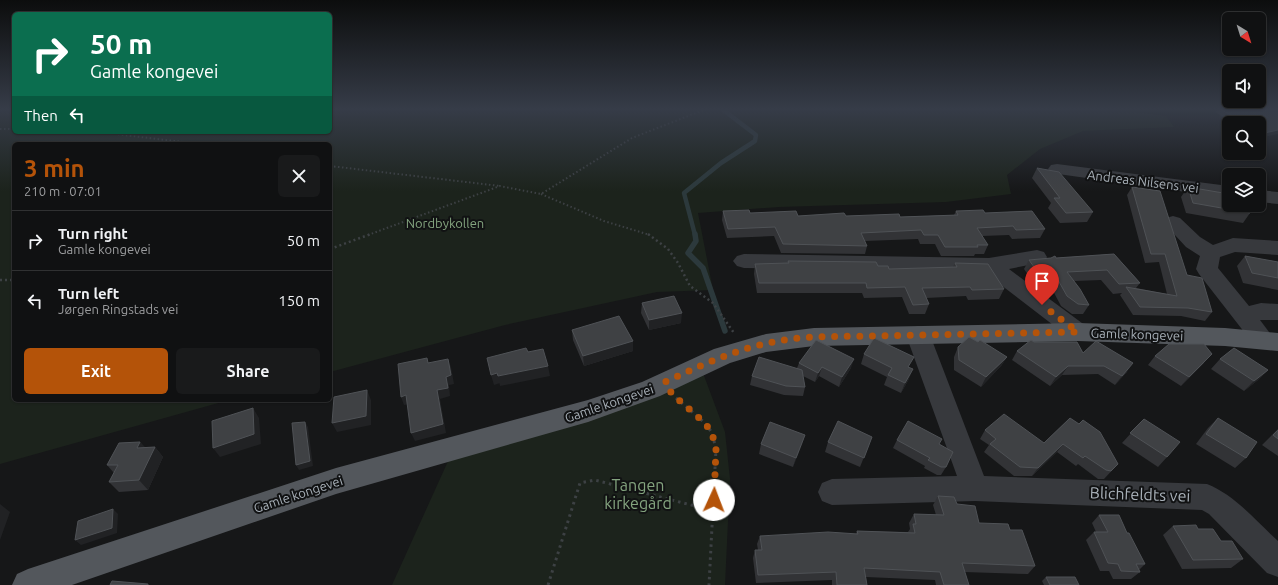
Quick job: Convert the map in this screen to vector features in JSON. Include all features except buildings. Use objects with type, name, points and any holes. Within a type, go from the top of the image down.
[{"type":"main road","name":"Gamle kongevei","points":[[28,585],[286,497],[390,465],[588,411],[665,382],[722,356],[766,343],[803,338],[1078,332],[1155,334],[1270,341]]},
{"type":"street","name":"Andreas Nilsens vei","points":[[1057,170],[1222,191]]},
{"type":"street","points":[[1266,197],[1278,198]]},
{"type":"street","points":[[1173,222],[1193,242],[1211,253]]},
{"type":"street","points":[[1211,253],[1233,245],[1278,248]]},
{"type":"street","points":[[1211,253],[1207,269],[1246,318],[1270,341]]},
{"type":"street","points":[[744,261],[989,265],[1037,257]]},
{"type":"street","points":[[989,265],[1078,332]]},
{"type":"street","points":[[1246,318],[1253,312],[1263,310],[1278,312]]},
{"type":"street","points":[[918,335],[975,488]]},
{"type":"street","name":"Blichfeldts vei","points":[[832,492],[975,488],[1207,497],[1219,505],[1278,562]]},
{"type":"path","points":[[135,136],[183,142]]},
{"type":"path","points":[[541,194],[636,136]]},
{"type":"path","points":[[332,166],[482,183],[541,194],[604,221],[647,233],[668,249],[678,263],[690,286],[713,303],[744,349]]},
{"type":"path","points":[[332,248],[500,186]]},
{"type":"path","points":[[0,280],[12,280]]},
{"type":"path","points":[[665,382],[672,394],[705,423],[712,433],[716,449],[709,585]]},
{"type":"path","points":[[548,585],[580,483],[595,480],[714,511]]},
{"type":"green space","name":"Nordbykollen","points":[[0,136],[1070,136],[1040,149],[1007,175],[1011,194],[946,202],[779,207],[698,213],[713,290],[657,292],[505,325],[332,371],[332,142],[12,142],[12,402],[222,402],[0,464]]},
{"type":"green space","name":"Tangen kirkegård","points":[[703,373],[725,432],[730,479],[725,585],[392,585],[449,459]]},
{"type":"waterway","points":[[695,235],[684,193],[721,163],[755,141],[756,136]]},
{"type":"waterway","points":[[695,234],[696,241],[688,253],[703,268],[725,331]]},
{"type":"route","points":[[714,500],[716,449],[712,433],[705,423],[672,394],[665,382],[722,356],[754,346],[784,340],[814,337],[1078,332],[1042,305]]}]
